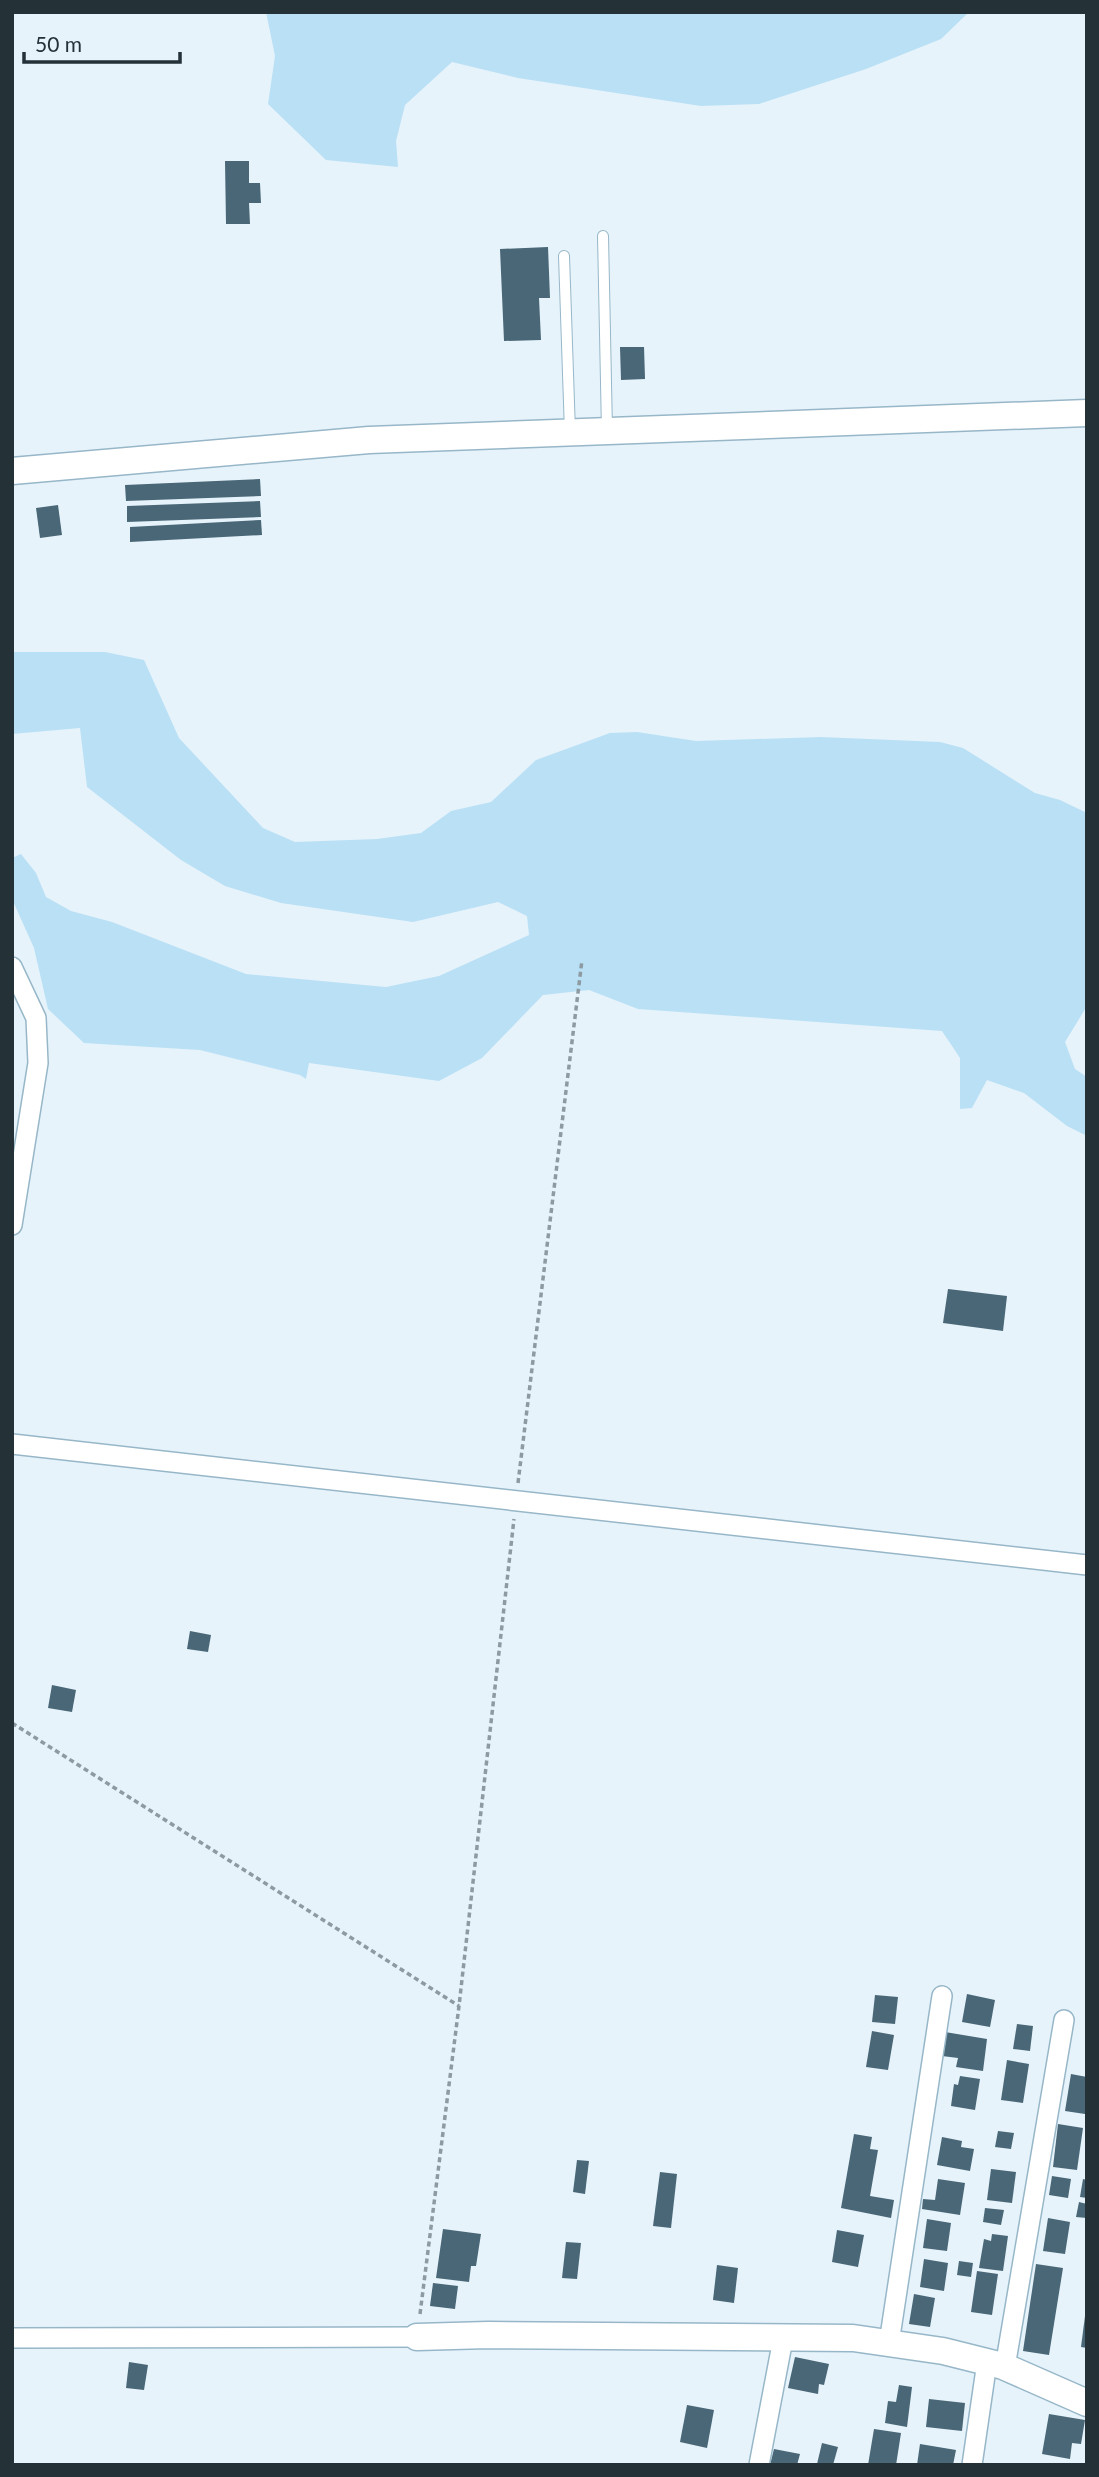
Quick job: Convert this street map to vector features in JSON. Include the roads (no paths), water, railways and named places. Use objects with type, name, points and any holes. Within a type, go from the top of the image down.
[{"type":"street","points":[[12,471],[369,439],[1087,413]]},
{"type":"street","points":[[12,967],[36,1018],[38,1063],[12,1225]]},
{"type":"street","points":[[12,1444],[1087,1565]]},
{"type":"street","points":[[889,2343],[942,1996]]},
{"type":"street","points":[[972,2465],[996,2365],[1064,2020]]},
{"type":"street","points":[[12,2338],[488,2335],[853,2338],[943,2351],[996,2365],[1087,2403]]},
{"type":"street","points":[[759,2465],[783,2339]]},
{"type":"lane","points":[[603,236],[607,431]]},
{"type":"lane","points":[[564,256],[570,433]]}]
